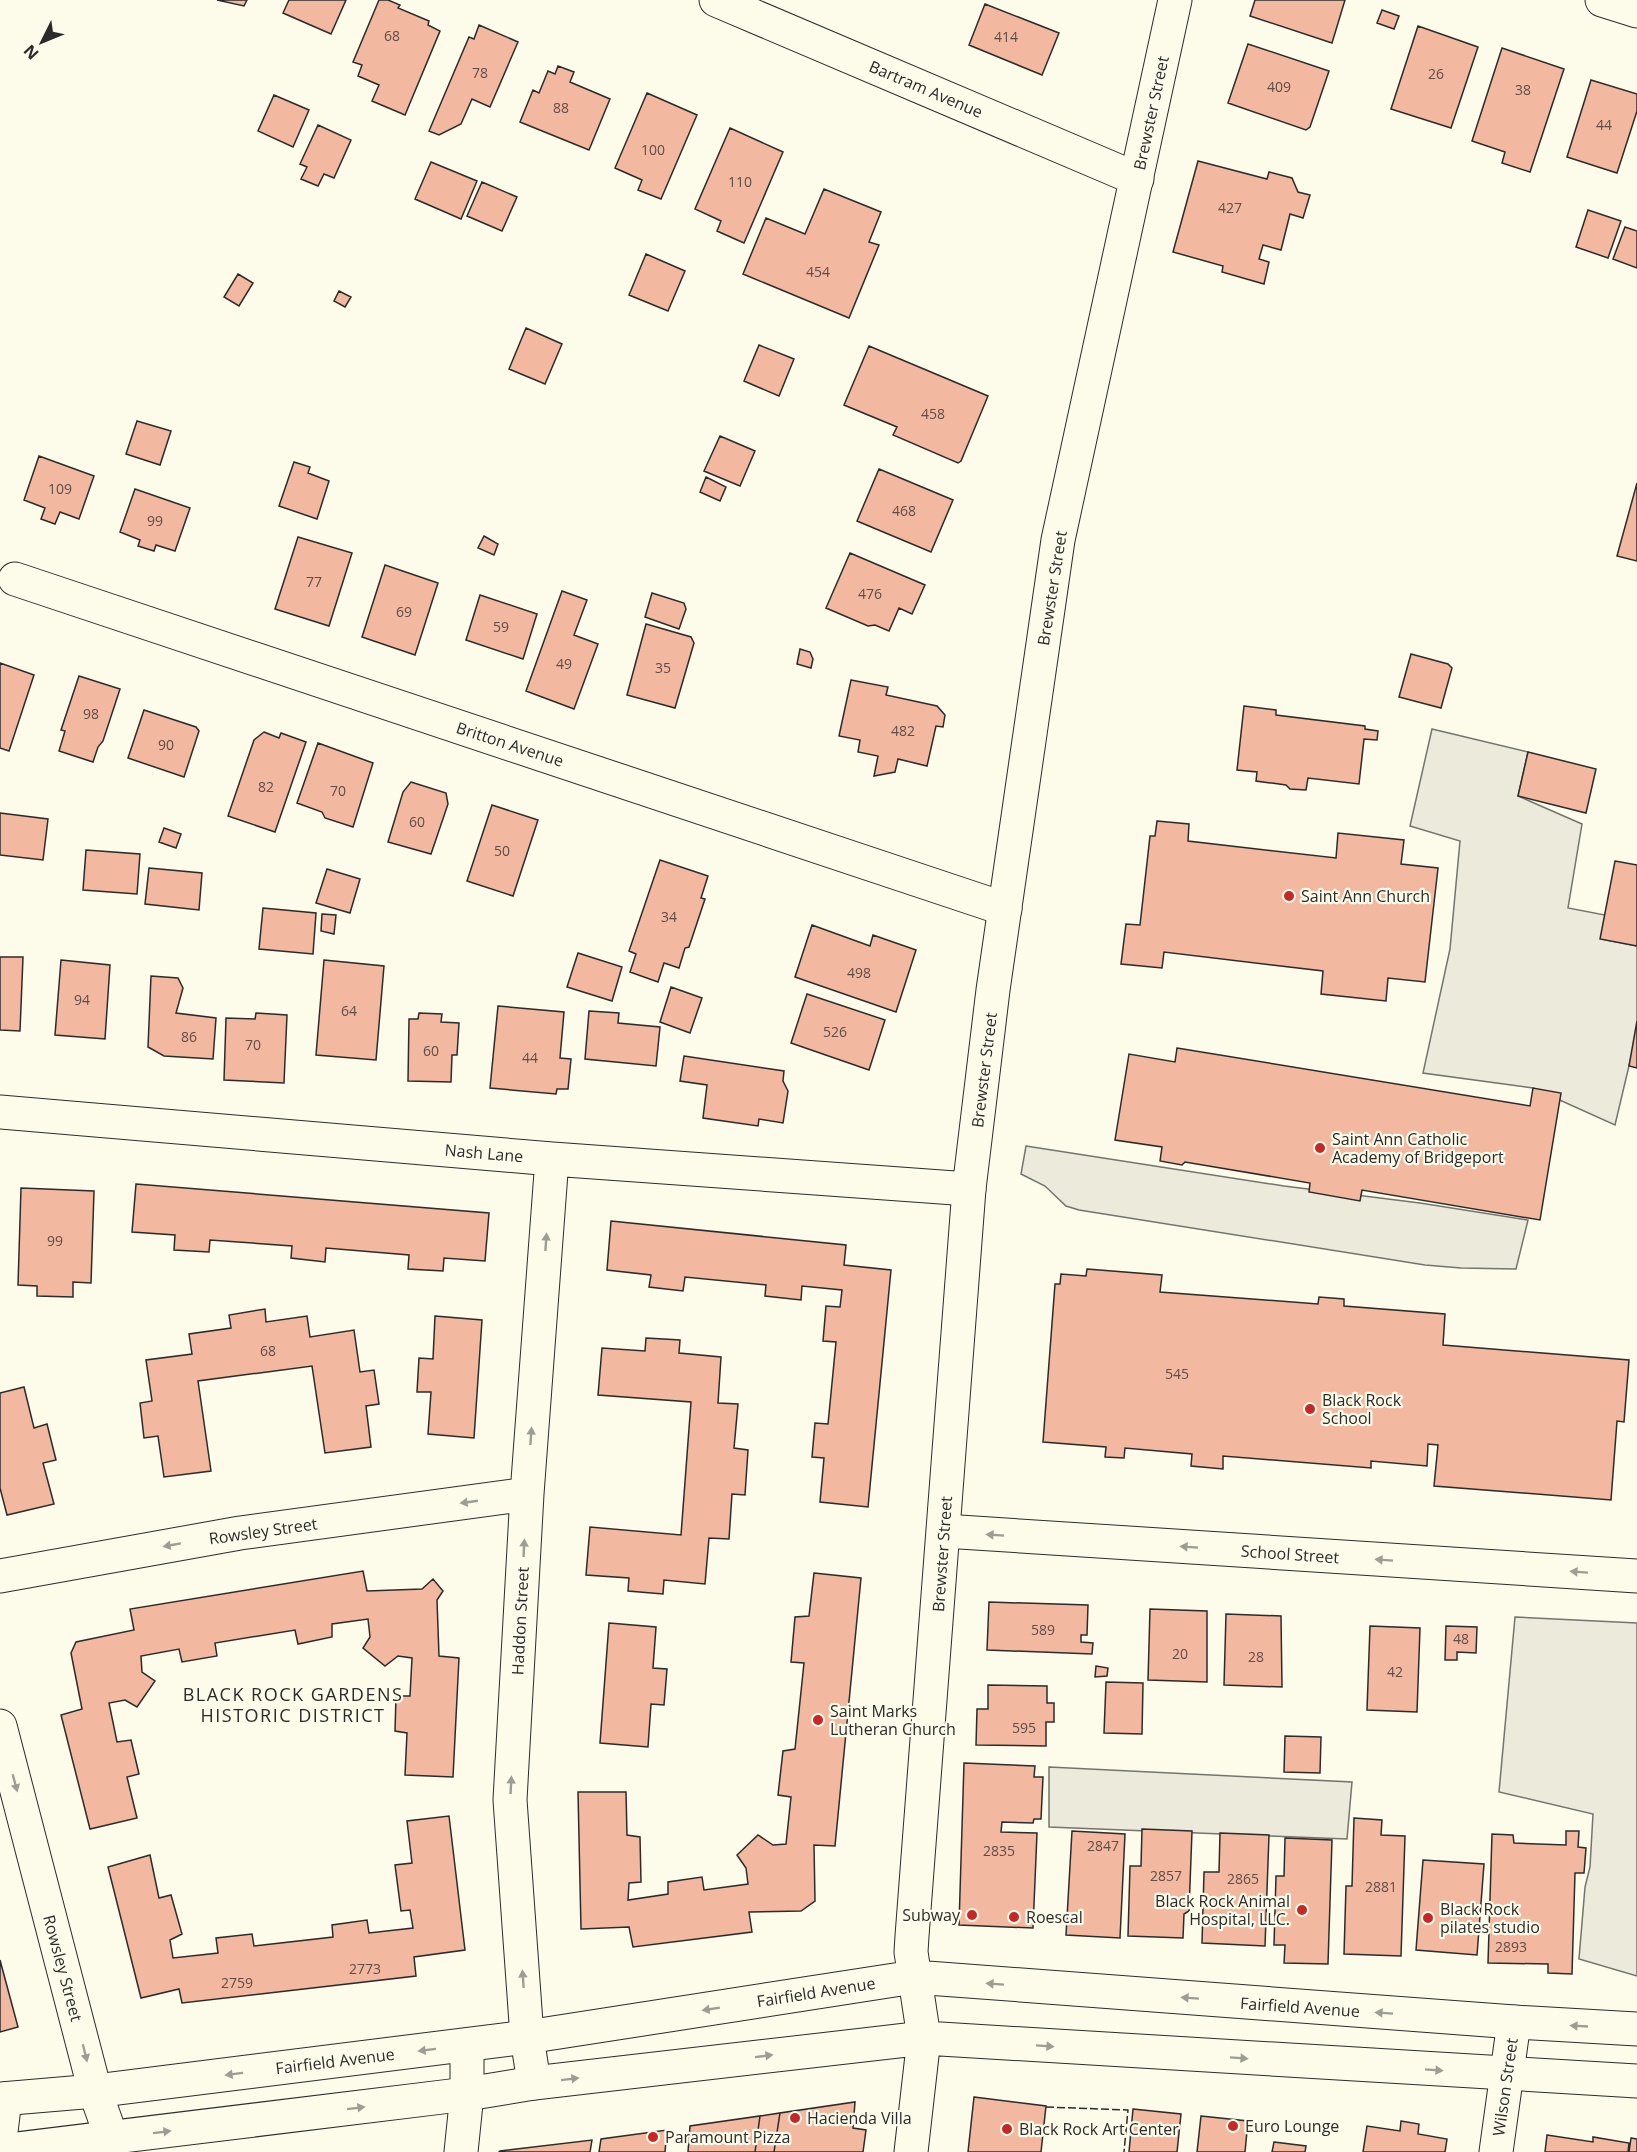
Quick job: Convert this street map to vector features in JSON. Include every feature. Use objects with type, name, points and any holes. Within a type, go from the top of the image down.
[{"type":"street","name":"Bartram Avenue","points":[[716,0],[1137,179]]},
{"type":"street","name":"Brewster Street","points":[[911,2152],[924,2038],[911,1952],[969,1189],[1005,909],[1058,540],[1175,0]]},
{"type":"street","points":[[1602,0],[1637,11]]},
{"type":"street","name":"Britton Avenue","points":[[15,579],[1005,909]]},
{"type":"street","name":"Nash Lane","points":[[0,1112],[552,1159],[969,1189]]},
{"type":"street","name":"Haddon Street","points":[[534,2083],[527,2037],[510,1800],[527,1494],[552,1159]]},
{"type":"street","name":"Rowsley Street","points":[[0,1576],[240,1533],[527,1494]]},
{"type":"street","name":"School Street","points":[[944,1531],[1637,1576]]},
{"type":"street","name":"Rowsley Street","points":[[0,1726],[95,2091],[112,2139]]},
{"type":"street","name":"Fairfield Avenue","points":[[3,2099],[95,2091],[527,2037],[914,1977],[1637,2030]]},
{"type":"street","name":"Wilson Street","points":[[1496,2152],[1514,2022]]},
{"type":"street","points":[[0,2151],[467,2094],[534,2083],[924,2038],[1637,2081]]},
{"type":"street","points":[[461,2152],[467,2094],[467,2045]]},
{"type":"street","points":[[0,2140],[3,2099]]},
{"type":"shaded area","points":[[1432,729],[1528,752],[1518,796],[1582,824],[1568,908],[1605,915],[1601,939],[1637,946],[1637,1032],[1615,1125],[1533,1088],[1423,1073],[1450,949],[1460,841],[1410,826]]},
{"type":"shaded area","points":[[1026,1146],[1284,1186],[1420,1203],[1528,1220],[1516,1269],[1425,1265],[1079,1210],[1066,1206],[1045,1186],[1021,1174]]},
{"type":"shaded area","points":[[1515,1617],[1637,1623],[1637,1976],[1579,1959],[1585,1887],[1590,1867],[1593,1814],[1499,1792]]},
{"type":"shaded area","points":[[1049,1767],[1352,1782],[1347,1839],[1049,1827]]},
{"type":"building","points":[[217,0],[247,0],[244,6]]},
{"type":"building","points":[[289,0],[346,0],[331,34],[283,13]]},
{"type":"building","points":[[379,0],[388,0],[400,5],[398,8],[429,21],[428,25],[440,31],[405,115],[372,101],[379,85],[358,76],[362,65],[353,62]]},
{"type":"building","points":[[1255,0],[1345,0],[1332,43],[1250,16]]},
{"type":"building","points":[[985,4],[1059,33],[1042,75],[969,45]]},
{"type":"building","points":[[1382,10],[1399,16],[1394,29],[1377,23]]},
{"type":"building","points":[[479,25],[518,42],[490,107],[472,99],[461,124],[439,135],[429,131],[469,37],[474,39]]},
{"type":"building","points":[[1418,26],[1478,47],[1451,128],[1391,109]]},
{"type":"building","points":[[1248,44],[1329,71],[1310,127],[1306,130],[1228,103]]},
{"type":"building","points":[[1502,48],[1564,69],[1530,172],[1502,163],[1505,152],[1472,141]]},
{"type":"building","points":[[558,66],[574,72],[570,82],[610,99],[589,150],[520,122],[533,90],[539,93],[548,71],[555,74]]},
{"type":"building","points":[[1591,80],[1637,94],[1637,111],[1617,173],[1567,157]]},
{"type":"building","points":[[647,93],[697,115],[661,199],[638,190],[642,180],[615,168]]},
{"type":"building","points":[[274,95],[309,110],[293,147],[258,131]]},
{"type":"building","points":[[318,125],[351,140],[334,178],[324,174],[318,186],[301,179],[307,167],[300,164]]},
{"type":"building","points":[[730,128],[783,152],[744,243],[717,231],[721,221],[695,209]]},
{"type":"building","points":[[1198,161],[1267,179],[1269,172],[1292,178],[1298,192],[1310,195],[1303,218],[1290,214],[1281,250],[1263,245],[1259,259],[1269,262],[1264,284],[1222,272],[1223,266],[1173,252]]},
{"type":"building","points":[[431,162],[477,181],[461,219],[415,199]]},
{"type":"building","points":[[482,182],[517,197],[502,231],[467,216]]},
{"type":"building","points":[[824,189],[881,212],[869,242],[879,245],[849,318],[743,274],[766,218],[805,234]]},
{"type":"building","points":[[1588,210],[1621,221],[1608,258],[1576,247]]},
{"type":"building","points":[[1625,227],[1637,231],[1637,268],[1613,259]]},
{"type":"building","points":[[646,254],[685,271],[668,311],[629,295]]},
{"type":"building","points":[[238,274],[253,283],[239,306],[224,297]]},
{"type":"building","points":[[339,291],[351,297],[345,307],[334,301]]},
{"type":"building","points":[[526,328],[562,344],[545,384],[509,369]]},
{"type":"building","points":[[759,345],[794,359],[779,396],[744,381]]},
{"type":"building","points":[[869,346],[988,396],[961,461],[958,463],[893,435],[897,427],[844,405]]},
{"type":"building","points":[[137,421],[171,431],[160,465],[126,454]]},
{"type":"building","points":[[720,436],[755,451],[740,486],[704,471]]},
{"type":"building","points":[[39,456],[94,476],[79,519],[60,512],[55,524],[41,519],[45,508],[24,500]]},
{"type":"building","points":[[294,462],[310,467],[308,473],[329,481],[317,519],[279,506]]},
{"type":"building","points":[[879,469],[953,500],[931,552],[857,521]]},
{"type":"building","points":[[706,477],[726,487],[720,501],[700,492]]},
{"type":"building","points":[[1637,483],[1637,561],[1617,556]]},
{"type":"building","points":[[135,489],[190,508],[175,551],[156,545],[154,551],[138,546],[140,540],[120,532]]},
{"type":"building","points":[[484,536],[498,544],[494,555],[478,548]]},
{"type":"building","points":[[298,537],[352,553],[329,626],[275,609]]},
{"type":"building","points":[[850,553],[925,585],[912,614],[899,608],[889,631],[875,625],[868,626],[826,608]]},
{"type":"building","points":[[385,565],[438,583],[415,655],[362,637]]},
{"type":"building","points":[[562,591],[587,600],[574,635],[598,644],[574,709],[526,691]]},
{"type":"building","points":[[652,593],[684,603],[686,609],[679,629],[645,617]]},
{"type":"building","points":[[480,595],[537,614],[523,659],[466,640]]},
{"type":"building","points":[[646,624],[691,637],[694,643],[675,708],[627,695]]},
{"type":"building","points":[[800,649],[810,652],[813,659],[811,668],[797,664]]},
{"type":"building","points":[[1411,654],[1448,664],[1452,668],[1441,708],[1399,697]]},
{"type":"building","points":[[0,663],[34,675],[9,751],[0,748]]},
{"type":"building","points":[[79,676],[120,689],[103,741],[98,747],[93,762],[59,751],[65,731],[61,730]]},
{"type":"building","points":[[851,680],[888,687],[886,695],[937,706],[945,715],[943,727],[936,726],[927,766],[898,759],[895,772],[874,776],[878,756],[858,752],[860,740],[839,736]]},
{"type":"building","points":[[1244,706],[1276,710],[1276,715],[1365,726],[1365,729],[1378,731],[1377,740],[1364,739],[1359,784],[1308,778],[1306,790],[1290,789],[1286,785],[1256,781],[1257,772],[1237,770]]},
{"type":"building","points":[[144,710],[196,727],[199,731],[184,777],[128,758]]},
{"type":"building","points":[[264,732],[279,738],[281,733],[306,742],[275,832],[228,816],[254,740]]},
{"type":"building","points":[[318,743],[373,763],[353,827],[325,818],[322,812],[297,803]]},
{"type":"building","points":[[1528,752],[1596,769],[1586,813],[1518,796]]},
{"type":"building","points":[[411,782],[446,793],[448,804],[431,854],[388,842],[403,792]]},
{"type":"building","points":[[492,805],[538,820],[513,896],[467,881]]},
{"type":"building","points":[[0,813],[48,819],[43,860],[0,855]]},
{"type":"building","name":"Saint Ann Church","points":[[1157,821],[1189,824],[1188,841],[1336,858],[1338,833],[1404,840],[1401,864],[1438,868],[1425,982],[1388,978],[1386,1001],[1321,994],[1323,971],[1164,952],[1162,968],[1121,964],[1126,924],[1140,925],[1150,836],[1155,836]]},
{"type":"building","points":[[164,828],[181,834],[176,848],[159,842]]},
{"type":"building","points":[[86,850],[140,854],[137,894],[83,890]]},
{"type":"building","points":[[660,860],[708,876],[701,898],[705,899],[689,947],[685,948],[679,968],[664,963],[658,982],[630,972],[636,954],[629,951]]},
{"type":"building","points":[[1615,861],[1637,865],[1637,946],[1600,939]]},
{"type":"building","points":[[149,868],[202,873],[199,910],[145,904]]},
{"type":"building","points":[[327,869],[360,879],[350,913],[316,903]]},
{"type":"building","points":[[263,908],[316,913],[313,954],[259,949]]},
{"type":"building","points":[[322,914],[336,915],[334,934],[321,931]]},
{"type":"building","points":[[812,925],[870,946],[873,935],[916,950],[896,1012],[795,977]]},
{"type":"building","points":[[578,953],[622,967],[612,1001],[567,987]]},
{"type":"building","points":[[0,957],[23,957],[20,1031],[0,1030]]},
{"type":"building","points":[[61,960],[110,965],[105,1039],[55,1035]]},
{"type":"building","points":[[324,960],[384,966],[376,1060],[316,1055]]},
{"type":"building","points":[[151,976],[178,978],[183,988],[176,1013],[216,1018],[213,1059],[164,1056],[148,1047]]},
{"type":"building","points":[[671,987],[702,998],[690,1033],[660,1022]]},
{"type":"building","points":[[807,994],[885,1020],[869,1070],[791,1043]]},
{"type":"building","points":[[498,1006],[564,1012],[560,1058],[571,1059],[568,1089],[557,1089],[556,1094],[490,1088]]},
{"type":"building","points":[[589,1011],[619,1013],[618,1023],[660,1027],[656,1066],[585,1059]]},
{"type":"building","points":[[256,1013],[287,1015],[284,1083],[224,1080],[226,1018],[255,1019]]},
{"type":"building","points":[[419,1013],[442,1014],[441,1022],[459,1023],[457,1055],[452,1055],[451,1082],[408,1081],[409,1019],[418,1019]]},
{"type":"building","points":[[1637,1021],[1637,1068],[1629,1066]]},
{"type":"building","points":[[1177,1048],[1530,1106],[1533,1088],[1561,1093],[1540,1220],[1362,1190],[1360,1201],[1309,1192],[1310,1183],[1185,1162],[1182,1165],[1160,1161],[1162,1147],[1115,1140],[1129,1054],[1175,1062]]},
{"type":"building","points":[[684,1056],[784,1071],[783,1081],[788,1091],[783,1123],[759,1119],[758,1126],[703,1118],[707,1085],[680,1081]]},
{"type":"building","points":[[136,1184],[489,1213],[485,1261],[444,1258],[443,1271],[408,1269],[409,1255],[326,1248],[325,1262],[291,1258],[292,1246],[210,1240],[209,1252],[174,1250],[175,1235],[132,1232]]},
{"type":"building","points":[[21,1188],[94,1191],[91,1283],[73,1282],[73,1297],[37,1296],[37,1286],[18,1285]]},
{"type":"building","points":[[611,1221],[846,1245],[844,1265],[891,1270],[868,1507],[820,1502],[824,1458],[812,1457],[815,1423],[828,1424],[836,1342],[823,1341],[826,1306],[840,1307],[842,1290],[802,1286],[801,1300],[765,1296],[766,1285],[685,1277],[683,1291],[649,1287],[651,1275],[607,1270]]},
{"type":"building","points":[[1087,1269],[1162,1275],[1160,1292],[1318,1304],[1319,1297],[1344,1299],[1344,1306],[1445,1314],[1443,1345],[1629,1360],[1624,1422],[1617,1421],[1611,1500],[1434,1486],[1438,1445],[1428,1444],[1427,1466],[1371,1461],[1371,1468],[1223,1456],[1223,1469],[1191,1466],[1192,1454],[1125,1448],[1124,1458],[1105,1457],[1106,1447],[1043,1442],[1055,1284],[1060,1284],[1061,1274],[1086,1276]]},
{"type":"building","points":[[265,1309],[266,1322],[307,1316],[310,1337],[354,1330],[360,1372],[374,1370],[379,1404],[366,1406],[371,1447],[325,1453],[312,1366],[198,1381],[211,1471],[164,1477],[158,1436],[144,1438],[140,1403],[152,1401],[146,1360],[192,1354],[189,1334],[231,1328],[229,1315]]},
{"type":"building","points":[[435,1316],[482,1320],[474,1438],[428,1434],[431,1392],[417,1392],[419,1358],[433,1359]]},
{"type":"building","points":[[646,1338],[680,1340],[679,1353],[721,1357],[718,1403],[738,1404],[734,1448],[748,1450],[745,1495],[732,1494],[729,1539],[709,1538],[705,1584],[664,1580],[663,1594],[628,1591],[629,1578],[586,1575],[590,1527],[681,1535],[691,1402],[598,1395],[602,1348],[645,1351]]},
{"type":"building","points":[[24,1387],[34,1428],[47,1424],[56,1460],[43,1463],[54,1504],[7,1515],[0,1488],[0,1393]]},
{"type":"building","points":[[363,1571],[367,1591],[422,1589],[433,1579],[443,1591],[437,1600],[439,1656],[459,1658],[453,1777],[405,1775],[407,1733],[395,1731],[396,1696],[410,1696],[412,1658],[398,1656],[385,1666],[363,1648],[370,1637],[368,1619],[332,1624],[332,1637],[298,1644],[295,1630],[215,1643],[217,1656],[182,1662],[179,1649],[141,1656],[142,1672],[155,1681],[137,1707],[125,1700],[109,1703],[117,1742],[131,1740],[139,1774],[127,1777],[137,1818],[90,1829],[61,1715],[82,1709],[71,1653],[76,1642],[134,1630],[130,1609]]},
{"type":"building","points":[[814,1573],[861,1578],[835,1846],[814,1845],[815,1901],[801,1911],[749,1912],[752,1932],[633,1947],[629,1927],[581,1929],[578,1792],[626,1792],[627,1835],[640,1837],[641,1882],[629,1883],[628,1900],[668,1894],[668,1882],[702,1877],[704,1890],[748,1884],[746,1868],[737,1855],[758,1835],[773,1845],[786,1844],[791,1797],[778,1795],[783,1751],[795,1749],[804,1663],[791,1662],[795,1617],[809,1616]]},
{"type":"building","points":[[989,1602],[1088,1605],[1087,1635],[1081,1635],[1081,1642],[1093,1643],[1092,1654],[987,1650]]},
{"type":"building","points":[[1150,1609],[1207,1611],[1207,1682],[1148,1680]]},
{"type":"building","points":[[1226,1614],[1281,1616],[1282,1687],[1224,1685]]},
{"type":"building","points":[[609,1623],[656,1627],[653,1668],[667,1669],[664,1705],[651,1704],[648,1747],[600,1743]]},
{"type":"building","points":[[1370,1626],[1420,1628],[1417,1712],[1367,1710]]},
{"type":"building","points":[[1446,1626],[1477,1627],[1476,1653],[1457,1652],[1457,1660],[1445,1660]]},
{"type":"building","points":[[1096,1666],[1108,1668],[1107,1676],[1095,1677]]},
{"type":"building","points":[[1106,1682],[1143,1683],[1142,1734],[1104,1733]]},
{"type":"building","points":[[988,1685],[1047,1686],[1047,1703],[1054,1703],[1054,1722],[1046,1722],[1046,1746],[976,1745],[977,1709],[988,1709]]},
{"type":"building","points":[[1285,1736],[1321,1737],[1320,1773],[1284,1772]]},
{"type":"building","points":[[964,1763],[1035,1766],[1034,1777],[1043,1777],[1041,1819],[1034,1819],[1033,1823],[1002,1822],[1001,1832],[1037,1833],[1033,1928],[959,1925]]},
{"type":"building","points":[[449,1816],[465,1950],[414,1957],[416,1976],[182,2003],[179,1989],[141,1998],[108,1867],[150,1855],[159,1898],[171,1895],[182,1934],[170,1940],[173,1958],[218,1953],[216,1938],[252,1934],[254,1946],[333,1937],[332,1925],[367,1920],[369,1933],[413,1928],[410,1910],[401,1911],[395,1865],[412,1863],[407,1821]]},
{"type":"building","points":[[1354,1818],[1382,1820],[1381,1835],[1405,1836],[1401,1956],[1344,1954],[1346,1886],[1352,1886]]},
{"type":"building","points":[[1142,1829],[1192,1831],[1189,1911],[1184,1914],[1183,1938],[1128,1936],[1130,1866],[1141,1866]]},
{"type":"building","points":[[1072,1831],[1125,1834],[1120,1938],[1066,1935]]},
{"type":"building","points":[[1566,1831],[1579,1831],[1578,1847],[1586,1848],[1584,1873],[1575,1873],[1572,1974],[1548,1973],[1548,1964],[1488,1963],[1492,1834],[1513,1835],[1514,1843],[1566,1845]]},
{"type":"building","points":[[1220,1833],[1269,1835],[1265,1946],[1202,1943],[1204,1872],[1219,1872]]},
{"type":"building","name":"Black Rock Animal Hospital, LLC.","points":[[1285,1838],[1332,1840],[1328,1964],[1284,1963],[1285,1945],[1274,1945],[1276,1876],[1284,1876]]},
{"type":"building","points":[[1423,1860],[1484,1864],[1477,1955],[1416,1950]]},
{"type":"building","points":[[0,1960],[18,2027],[0,2032]]},
{"type":"building","name":"Black Rock Art Center","points":[[974,2097],[1046,2106],[1041,2152],[968,2152]]},
{"type":"building","points":[[855,2102],[853,2128],[866,2130],[863,2152],[774,2152],[780,2113]]},
{"type":"building","points":[[1133,2109],[1181,2114],[1177,2152],[1129,2152]]},
{"type":"building","points":[[780,2113],[774,2152],[755,2152],[760,2116]]},
{"type":"building","points":[[760,2116],[755,2152],[688,2152],[690,2126]]},
{"type":"building","points":[[1201,2116],[1248,2121],[1245,2152],[1197,2152]]},
{"type":"building","points":[[1401,2121],[1419,2124],[1418,2134],[1447,2139],[1445,2152],[1363,2152],[1367,2126],[1400,2131]]},
{"type":"building","points":[[667,2130],[665,2152],[599,2152],[601,2139]]},
{"type":"building","points":[[1547,2135],[1593,2142],[1593,2137],[1629,2143],[1628,2152],[1545,2152]]},
{"type":"building","points":[[1631,2138],[1637,2139],[1637,2152],[1629,2152]]},
{"type":"building","points":[[592,2140],[590,2152],[499,2152],[500,2151]]},
{"type":"building","points":[[1274,2142],[1306,2146],[1305,2152],[1272,2152]]},
{"type":"fence","points":[[1046,2107],[1128,2110],[1124,2152]]},
{"type":"place","name":"Saint Ann Church","points":[[1289,896]]},
{"type":"place","name":"Saint Ann Catholic Academy of Bridgeport","points":[[1320,1148]]},
{"type":"place","name":"Black Rock School","points":[[1310,1409]]},
{"type":"place","name":"Saint Marks Lutheran Church","points":[[818,1720]]},
{"type":"place","name":"Black Rock Animal Hospital, LLC.","points":[[1302,1910]]},
{"type":"place","name":"Subway","points":[[972,1915]]},
{"type":"place","name":"Roescal","points":[[1014,1917]]},
{"type":"place","name":"Black Rock pilates studio","points":[[1428,1918]]},
{"type":"place","name":"Hacienda Villa","points":[[795,2118]]},
{"type":"place","name":"Euro Lounge","points":[[1233,2126]]},
{"type":"place","name":"Black Rock Art Center","points":[[1007,2129]]},
{"type":"place","name":"Paramount Pizza","points":[[653,2137]]},
{"type":"district","name":"BLACK ROCK GARDENS HISTORIC DISTRICT","points":[[293,1705]]}]
